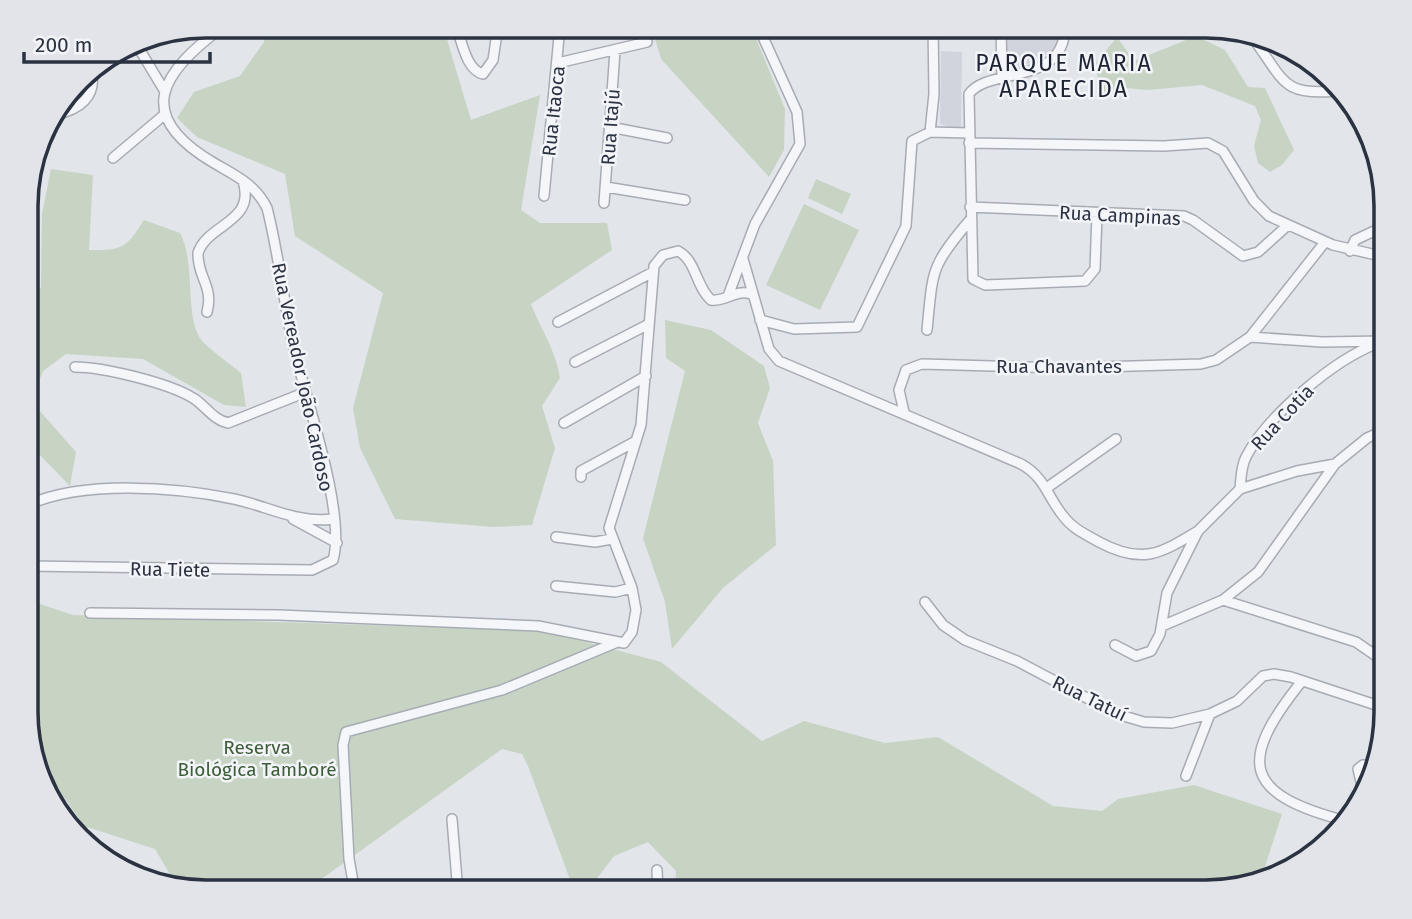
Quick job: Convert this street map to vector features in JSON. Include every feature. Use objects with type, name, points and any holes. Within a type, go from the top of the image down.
[{"type":"street","points":[[113,158],[164,115],[164,90],[175,68],[208,38]]},
{"type":"street","points":[[461,38],[471,64],[478,72],[485,73],[493,60],[496,38]]},
{"type":"street","name":"Rua Itaoca","points":[[544,196],[559,38]]},
{"type":"street","points":[[728,297],[755,224],[795,157],[801,133],[797,112],[763,38]]},
{"type":"street","points":[[930,132],[934,94],[933,38]]},
{"type":"street","points":[[1001,38],[1002,79]]},
{"type":"street","points":[[1063,38],[1062,45],[1052,59],[1028,71],[971,91],[968,133],[971,271],[975,282],[985,285],[1080,282],[1090,278],[1096,269],[1097,214]]},
{"type":"street","points":[[558,63],[647,42]]},
{"type":"street","points":[[1260,48],[1292,88],[1306,93],[1327,92]]},
{"type":"street","name":"Rua Itajú","points":[[604,203],[615,51]]},
{"type":"street","points":[[141,52],[164,90]]},
{"type":"street","points":[[71,107],[86,101],[93,83]]},
{"type":"street","name":"Rua Vereador João Cardoso","points":[[164,115],[180,137],[197,151],[257,190],[267,208],[292,342],[321,447],[337,543]]},
{"type":"street","points":[[610,127],[667,138]]},
{"type":"street","points":[[760,320],[794,329],[858,327],[906,226],[910,146],[918,137],[930,132],[968,133]]},
{"type":"street","points":[[969,144],[1164,146],[1198,141],[1215,145],[1233,164],[1261,209],[1325,242],[1350,251],[1373,255]]},
{"type":"street","points":[[206,312],[210,292],[201,271],[198,253],[208,239],[239,212],[246,192],[243,179]]},
{"type":"street","points":[[606,187],[685,200]]},
{"type":"street","name":"Rua Campinas","points":[[970,207],[1189,218],[1243,256],[1258,252],[1288,225]]},
{"type":"street","points":[[927,330],[932,278],[937,260],[970,220]]},
{"type":"street","points":[[1350,251],[1355,240],[1373,232]]},
{"type":"street","name":"Rua Chavantes","points":[[904,412],[900,383],[906,370],[922,364],[1054,368],[1201,364],[1216,360],[1250,337],[1325,242]]},
{"type":"street","points":[[624,643],[636,618],[632,588],[609,528],[641,425],[653,272],[657,260],[678,251],[688,258],[708,297],[717,301],[739,292],[751,294]]},
{"type":"street","points":[[743,259],[769,349],[779,361],[1021,464],[1039,476],[1073,526],[1116,551],[1143,556],[1158,553],[1198,531],[1240,489],[1297,471],[1335,464]]},
{"type":"street","points":[[558,322],[653,272]]},
{"type":"street","points":[[575,362],[649,324]]},
{"type":"street","points":[[1250,337],[1322,342],[1373,341]]},
{"type":"street","name":"Rua Cotia","points":[[1240,489],[1245,457],[1294,399],[1362,349],[1373,345]]},
{"type":"street","points":[[75,367],[98,369],[185,393],[217,419],[228,423],[306,392]]},
{"type":"street","points":[[564,424],[646,376]]},
{"type":"street","points":[[1162,626],[1223,600],[1269,559],[1335,464],[1373,435]]},
{"type":"street","points":[[1048,487],[1116,439]]},
{"type":"street","points":[[581,477],[582,471],[636,441]]},
{"type":"street","points":[[614,451],[624,453],[629,460]]},
{"type":"street","points":[[38,501],[59,494],[152,490],[235,499],[283,513],[333,519]]},
{"type":"street","points":[[283,513],[337,543]]},
{"type":"street","points":[[1115,645],[1136,656],[1146,655],[1157,643],[1167,593],[1198,531]]},
{"type":"street","points":[[556,537],[595,542],[612,539]]},
{"type":"street","name":"Rua Tiete","points":[[38,566],[312,570],[333,560],[337,543]]},
{"type":"street","points":[[556,586],[611,592],[632,588]]},
{"type":"street","points":[[1223,600],[1356,642],[1373,654]]},
{"type":"street","name":"Rua Tatuí","points":[[925,602],[935,618],[956,635],[1017,660],[1117,714],[1155,724],[1190,720],[1210,714],[1237,701],[1263,676],[1283,675],[1373,704]]},
{"type":"street","points":[[90,613],[279,615],[538,626],[624,643]]},
{"type":"street","points":[[353,880],[349,859],[344,735],[352,730],[502,690],[612,643],[624,643]]},
{"type":"street","points":[[1302,681],[1265,733],[1258,759],[1260,772],[1268,786],[1279,796],[1301,808],[1336,818]]},
{"type":"street","points":[[1186,776],[1210,714]]},
{"type":"street","points":[[452,819],[457,880]]},
{"type":"street","points":[[657,870],[657,880]]},
{"type":"shaded area","points":[[1007,38],[1059,38],[1050,53],[1014,71],[1007,69]]},
{"type":"shaded area","points":[[941,51],[962,52],[961,126],[957,129],[940,124]]},
{"type":"green space","points":[[265,38],[447,38],[471,120],[540,95],[521,210],[540,223],[607,223],[612,250],[531,304],[552,349],[560,378],[542,406],[555,448],[532,525],[493,527],[395,519],[360,448],[353,408],[383,293],[295,236],[285,174],[197,137],[177,118],[194,92],[240,76]]},
{"type":"green space","points":[[655,38],[756,38],[785,109],[784,150],[769,177],[661,59]]},
{"type":"green space","points":[[1116,38],[1134,61],[1191,38],[1200,38],[1225,50],[1248,87],[1265,88],[1294,150],[1282,165],[1270,172],[1258,163],[1254,146],[1261,120],[1255,106],[1202,85],[1148,90],[1126,88],[1110,96],[1102,91],[1094,65]]},
{"type":"green space","points":[[51,169],[93,175],[89,250],[122,246],[144,220],[180,233],[188,260],[191,306],[197,332],[207,346],[241,373],[246,407],[224,405],[143,359],[66,354],[43,371],[38,385],[38,286],[41,288],[42,214]]},
{"type":"green space","points":[[816,179],[851,194],[842,214],[808,198]]},
{"type":"green space","points":[[804,204],[859,230],[820,310],[766,285]]},
{"type":"green space","points":[[665,320],[711,330],[764,366],[770,388],[758,423],[773,461],[776,545],[723,588],[672,649],[665,602],[643,538],[685,371],[666,358]]},
{"type":"green space","points":[[38,409],[76,452],[70,486],[38,453]]},
{"type":"green space","name":"Reserva Biológica Tamboré","points":[[38,603],[73,615],[545,631],[661,662],[762,741],[804,721],[885,743],[938,737],[1053,806],[1102,811],[1118,799],[1194,785],[1282,814],[1264,870],[1216,880],[676,880],[676,871],[648,842],[614,856],[596,880],[570,880],[522,754],[502,749],[320,880],[207,880],[171,876],[155,849],[84,826],[54,783],[44,756],[38,712]]},
{"type":"district","name":"PARQUE MARIA APARECIDA","points":[[1064,76]]}]
